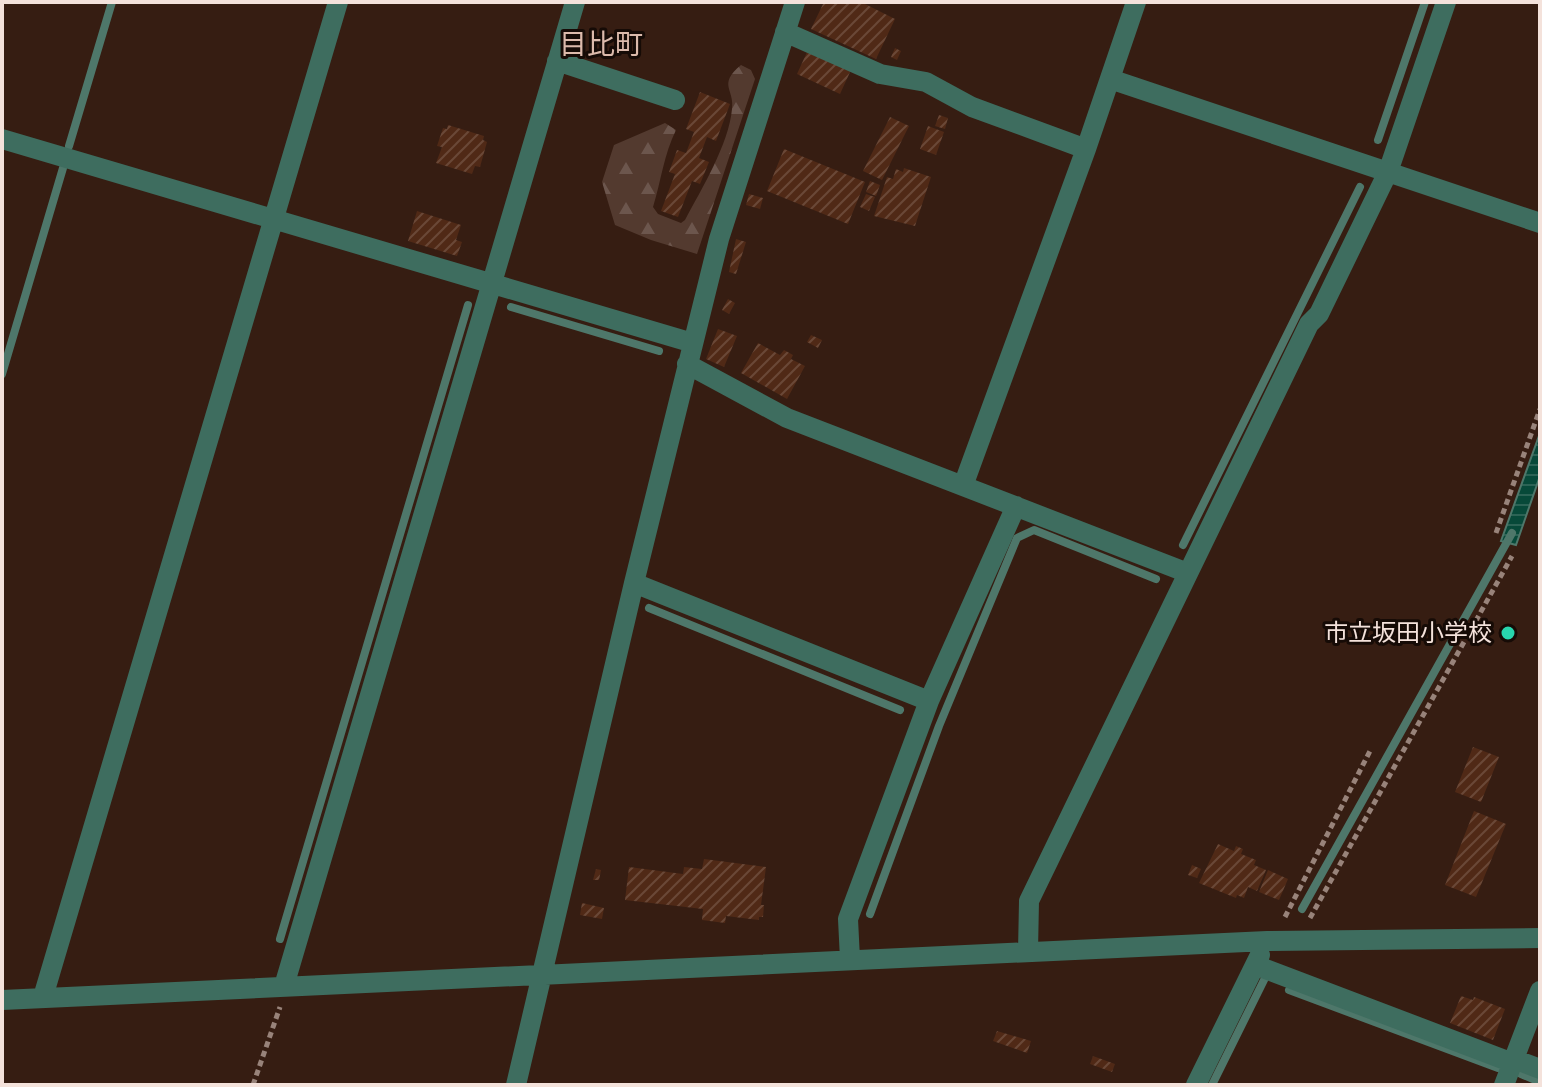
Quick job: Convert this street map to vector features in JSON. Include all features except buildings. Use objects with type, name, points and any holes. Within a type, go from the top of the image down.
[{"type":"street","points":[[43,997],[338,2]]},
{"type":"street","points":[[284,986],[575,2]]},
{"type":"street","points":[[516,1085],[719,239],[795,2]]},
{"type":"street","points":[[963,486],[1136,2]]},
{"type":"street","points":[[1028,951],[1029,901],[1309,324],[1319,314],[1388,172],[1446,2]]},
{"type":"street","points":[[785,32],[880,74],[926,82],[972,107],[1086,149]]},
{"type":"street","points":[[557,61],[675,100]]},
{"type":"street","points":[[1110,79],[1540,223]]},
{"type":"street","points":[[2,139],[693,343]]},
{"type":"street","points":[[687,364],[787,418],[1188,573]]},
{"type":"street","points":[[850,959],[848,919],[929,701],[1016,506]]},
{"type":"street","points":[[634,583],[929,701]]},
{"type":"street","points":[[2,1000],[1270,941],[1540,938]]},
{"type":"street","points":[[1196,1085],[1270,941]]},
{"type":"street","points":[[1255,965],[1540,1069]]},
{"type":"street","points":[[1504,1085],[1540,991]]},
{"type":"path","points":[[1496,533],[1540,409]]},
{"type":"path","points":[[1297,940],[1512,556]]},
{"type":"path","points":[[1270,941],[1370,751]]},
{"type":"path","points":[[253,1085],[279,1012],[284,986]]},
{"type":"green space","points":[[741,65],[751,70],[755,79],[697,254],[615,225],[602,182],[614,145],[665,123],[676,130],[653,207],[658,214],[681,223],[685,220],[726,137],[732,109],[728,82]]},
{"type":"water","points":[[1540,433],[1540,476],[1516,545],[1501,541]]},
{"type":"waterway","points":[[69,146],[112,2]]},
{"type":"waterway","points":[[1378,140],[1425,2]]},
{"type":"waterway","points":[[2,374],[63,168]]},
{"type":"waterway","points":[[1183,545],[1360,187]]},
{"type":"waterway","points":[[280,939],[468,305]]},
{"type":"waterway","points":[[511,307],[659,351]]},
{"type":"waterway","points":[[870,914],[939,726],[1017,538],[1034,530],[1156,579]]},
{"type":"waterway","points":[[1302,909],[1512,533]]},
{"type":"waterway","points":[[649,608],[900,710]]},
{"type":"waterway","points":[[1212,1085],[1265,978]]},
{"type":"waterway","points":[[1289,990],[1498,1068]]},
{"type":"waterway","points":[[1521,1074],[1540,1082]]},
{"type":"place","name":"市立坂田小学校","points":[[1508,633]]},
{"type":"district","name":"目比町","points":[[601,45]]}]
